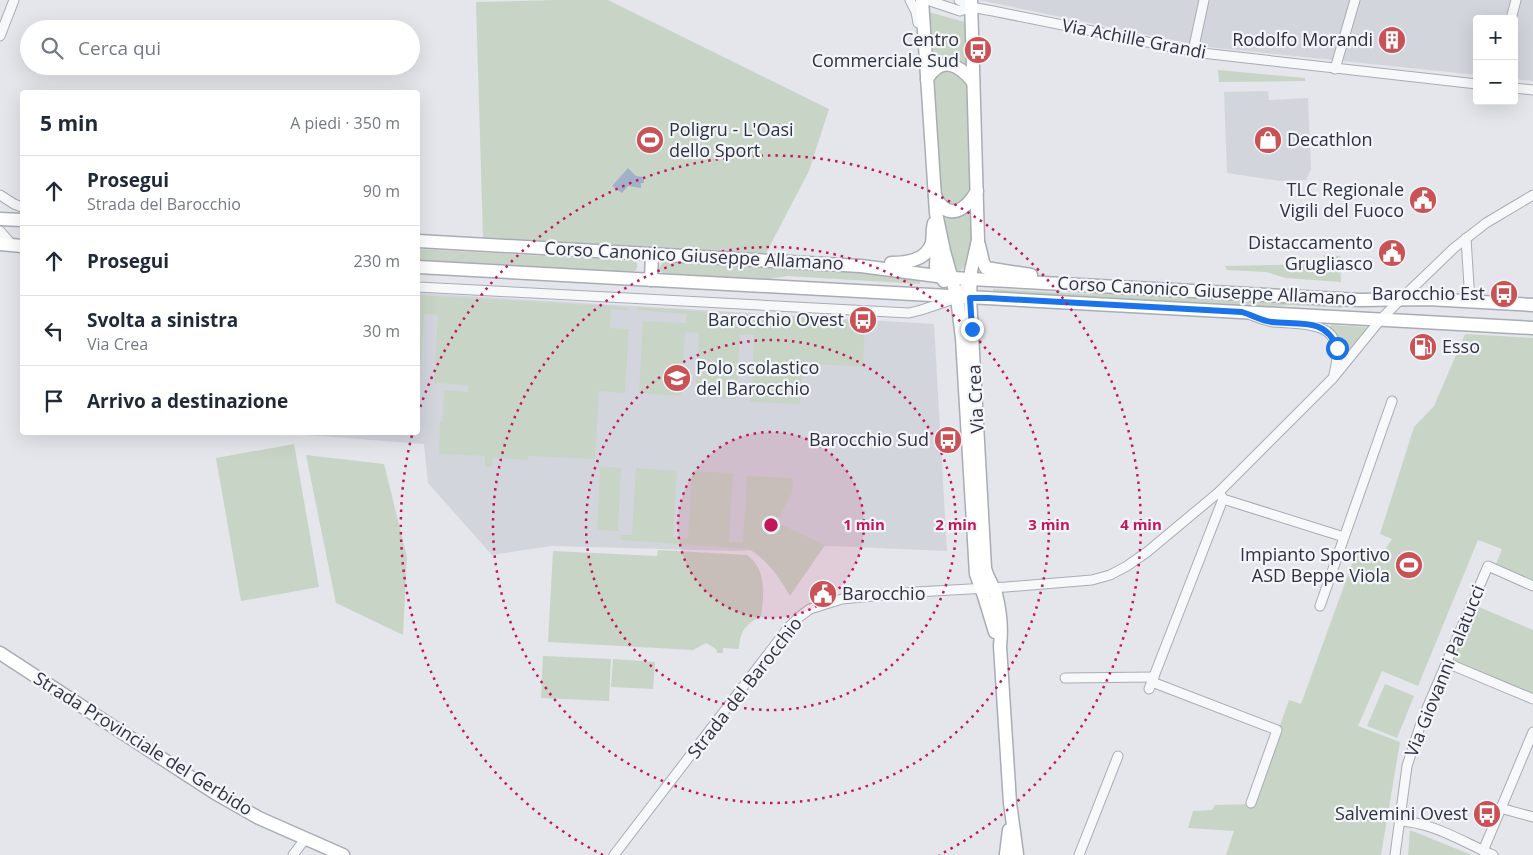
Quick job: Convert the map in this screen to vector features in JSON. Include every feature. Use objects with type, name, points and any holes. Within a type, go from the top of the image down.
[{"type":"main road","name":"Via Crea","points":[[922,0],[934,196],[939,228],[936,267],[946,277],[957,298],[962,338],[976,574],[998,606],[1012,854]]},
{"type":"main road","name":"Via Crea","points":[[971,4],[978,240],[971,278],[970,298],[987,588]]},
{"type":"main road","points":[[927,79],[930,73],[938,67],[951,64],[961,68],[973,82]]},
{"type":"main road","points":[[934,196],[942,207],[955,211],[967,206],[977,191]]},
{"type":"main road","points":[[861,266],[912,262],[920,258],[926,253],[931,244],[936,213]]},
{"type":"main road","points":[[0,218],[20,220]]},
{"type":"main road","points":[[978,240],[984,266],[990,270],[1094,279],[1124,287]]},
{"type":"main road","name":"Corso Canonico Giuseppe Allamano","points":[[420,241],[861,266],[946,277],[1360,300],[1533,305]]},
{"type":"main road","points":[[651,280],[652,254]]},
{"type":"main road","name":"Corso Canonico Giuseppe Allamano","points":[[420,267],[957,298],[1533,328]]},
{"type":"main road","name":"Strada Provinciale del Gerbido","points":[[0,653],[215,793],[259,818],[343,855]]},
{"type":"street","points":[[0,36],[14,0]]},
{"type":"street","name":"Via Crea","points":[[910,0],[916,12],[918,34],[924,46]]},
{"type":"street","points":[[928,0],[960,11],[971,4]]},
{"type":"street","points":[[959,0],[971,4]]},
{"type":"street","points":[[1193,51],[1204,0]]},
{"type":"street","points":[[1335,68],[1355,0]]},
{"type":"street","points":[[1512,15],[1516,0]]},
{"type":"street","name":"Via Achille Grandi","points":[[971,4],[1193,51],[1473,84]]},
{"type":"street","points":[[1518,88],[1533,90]]},
{"type":"street","name":"Strada del Barocchio","points":[[614,855],[788,628],[810,608],[842,599],[1092,580],[1110,575],[1127,566],[1221,496],[1333,378],[1381,319],[1466,238],[1506,210],[1533,195]]},
{"type":"street","points":[[0,196],[20,206]]},
{"type":"street","points":[[0,231],[11,245]]},
{"type":"street","points":[[1466,238],[1470,302]]},
{"type":"street","points":[[957,298],[971,278]]},
{"type":"street","name":"Corso Canonico Giuseppe Allamano","points":[[420,287],[909,312],[957,298]]},
{"type":"street","points":[[1242,312],[1265,320],[1305,323],[1324,329],[1331,335],[1337,348],[1337,362],[1333,378]]},
{"type":"street","points":[[1320,606],[1392,401]]},
{"type":"street","points":[[1221,496],[1344,537]]},
{"type":"street","name":"Strada del Barocchio","points":[[1152,683],[1221,496]]},
{"type":"street","name":"Via Giovanni Palatucci","points":[[1395,855],[1407,766],[1422,720],[1488,566],[1533,586]]},
{"type":"street","points":[[1447,663],[1533,699]]},
{"type":"street","points":[[1065,678],[1152,683],[1277,730],[1250,803]]},
{"type":"street","points":[[1483,851],[1533,732]]},
{"type":"street","points":[[1079,855],[1118,756]]},
{"type":"street","points":[[1500,808],[1533,817]]},
{"type":"street","points":[[1399,821],[1413,821],[1427,826],[1493,855]]},
{"type":"street","points":[[293,855],[305,839]]},
{"type":"shaded area","points":[[979,0],[1533,0],[1533,81],[1518,79],[1518,15],[1473,15],[1473,75],[1207,47]]},
{"type":"shaded area","name":"Decathlon","points":[[1268,91],[1269,100],[1308,98],[1311,169],[1306,180],[1280,181],[1227,173],[1224,92]]},
{"type":"shaded area","name":"Polo scolastico del Barocchio","points":[[420,293],[934,324],[947,551],[830,546],[735,551],[552,546],[492,555],[428,483],[424,444],[307,435],[420,435]]},
{"type":"green space","name":"Poligru - L'Oasi dello Sport","points":[[608,0],[829,109],[809,171],[766,253],[483,238],[476,2]]},
{"type":"green space","points":[[925,11],[965,22],[967,68],[932,66]]},
{"type":"green space","points":[[950,68],[968,84],[970,194],[955,208],[940,200],[932,78],[935,74]]},
{"type":"green space","points":[[1218,70],[1305,78],[1305,81],[1219,82]]},
{"type":"green space","points":[[971,205],[972,240],[968,258],[960,271],[957,270],[949,251],[942,210]]},
{"type":"green space","points":[[420,249],[634,261],[637,263],[637,266],[633,272],[420,261]]},
{"type":"green space","points":[[1324,255],[1340,256],[1341,282],[1286,278],[1266,272],[1227,270],[1225,266],[1324,264]]},
{"type":"green space","points":[[663,262],[863,273],[920,281],[920,284],[787,276],[764,280],[663,274],[659,268]]},
{"type":"green space","points":[[993,289],[1087,294],[1105,290],[1343,303],[1342,308],[1291,305],[1268,307],[993,293]]},
{"type":"green space","points":[[420,295],[625,307],[629,310],[611,309],[610,328],[629,329],[625,393],[599,391],[595,459],[528,456],[528,460],[493,458],[492,467],[485,467],[485,456],[439,454],[440,421],[443,421],[444,390],[468,392],[468,385],[434,383],[438,315],[424,314],[420,382]]},
{"type":"green space","points":[[638,307],[865,322],[863,367],[803,363],[800,404],[750,402],[754,335],[740,334],[736,399],[695,397],[699,333],[685,332],[681,396],[639,393],[643,321],[686,323],[687,314],[636,310]]},
{"type":"green space","points":[[1332,325],[1366,327],[1366,331],[1347,356],[1341,355],[1339,346],[1330,330]]},
{"type":"green space","points":[[1465,334],[1533,338],[1533,580],[1496,564],[1502,549],[1478,540],[1418,686],[1382,671],[1358,726],[1400,742],[1381,855],[1226,855],[1234,831],[1188,828],[1193,811],[1212,810],[1215,805],[1252,804],[1289,700],[1301,704],[1357,550],[1380,557],[1392,539],[1380,534],[1414,427],[1434,406]]},
{"type":"green space","points":[[294,444],[319,587],[241,601],[216,458]]},
{"type":"green space","points":[[306,455],[384,464],[407,557],[403,635],[336,603]]},
{"type":"green space","points":[[600,466],[621,468],[618,531],[597,530]]},
{"type":"green space","points":[[636,468],[677,471],[673,537],[688,538],[692,471],[733,473],[729,542],[743,542],[747,476],[793,478],[792,493],[776,522],[825,545],[790,596],[772,570],[749,549],[620,540],[621,535],[632,535]]},
{"type":"green space","points":[[658,550],[747,555],[758,567],[763,583],[761,616],[744,629],[739,649],[723,648],[723,653],[717,653],[716,649],[706,643],[693,650],[548,642],[553,551],[657,556]]},
{"type":"green space","points":[[1472,604],[1533,630],[1533,699],[1447,663]]},
{"type":"green space","points":[[543,656],[611,659],[609,701],[541,698]]},
{"type":"green space","points":[[613,659],[655,662],[653,689],[611,687]]},
{"type":"green space","points":[[1385,684],[1414,696],[1397,738],[1367,726]]},
{"type":"green space","points":[[1410,830],[1469,854],[1472,855],[1408,855]]},
{"type":"water","points":[[628,168],[636,176],[644,177],[644,183],[641,183],[641,188],[628,186],[622,193],[612,186]]},
{"type":"place","name":"Rodolfo Morandi","points":[[1392,40]]},
{"type":"place","name":"Centro Commerciale Sud","points":[[978,50]]},
{"type":"place","name":"Poligru - L'Oasi dello Sport","points":[[650,140]]},
{"type":"place","name":"Decathlon","points":[[1268,140]]},
{"type":"place","name":"TLC Regionale Vigili del Fuoco","points":[[1423,200]]},
{"type":"place","name":"Distaccamento Grugliasco","points":[[1392,253]]},
{"type":"place","name":"Barocchio Est","points":[[1504,294]]},
{"type":"place","name":"Barocchio Ovest","points":[[863,320]]},
{"type":"place","name":"Esso","points":[[1423,347]]},
{"type":"place","name":"Polo scolastico del Barocchio","points":[[677,378]]},
{"type":"place","name":"Barocchio Sud","points":[[948,440]]},
{"type":"place","name":"Impianto Sportivo ASD Beppe Viola","points":[[1409,565]]},
{"type":"place","name":"Barocchio","points":[[823,594]]},
{"type":"place","name":"Salvemini Ovest","points":[[1487,814]]},
{"type":"route","points":[[972,329],[970,298],[988,298],[1242,312],[1272,322],[1315,325],[1331,335],[1337,348]]}]
